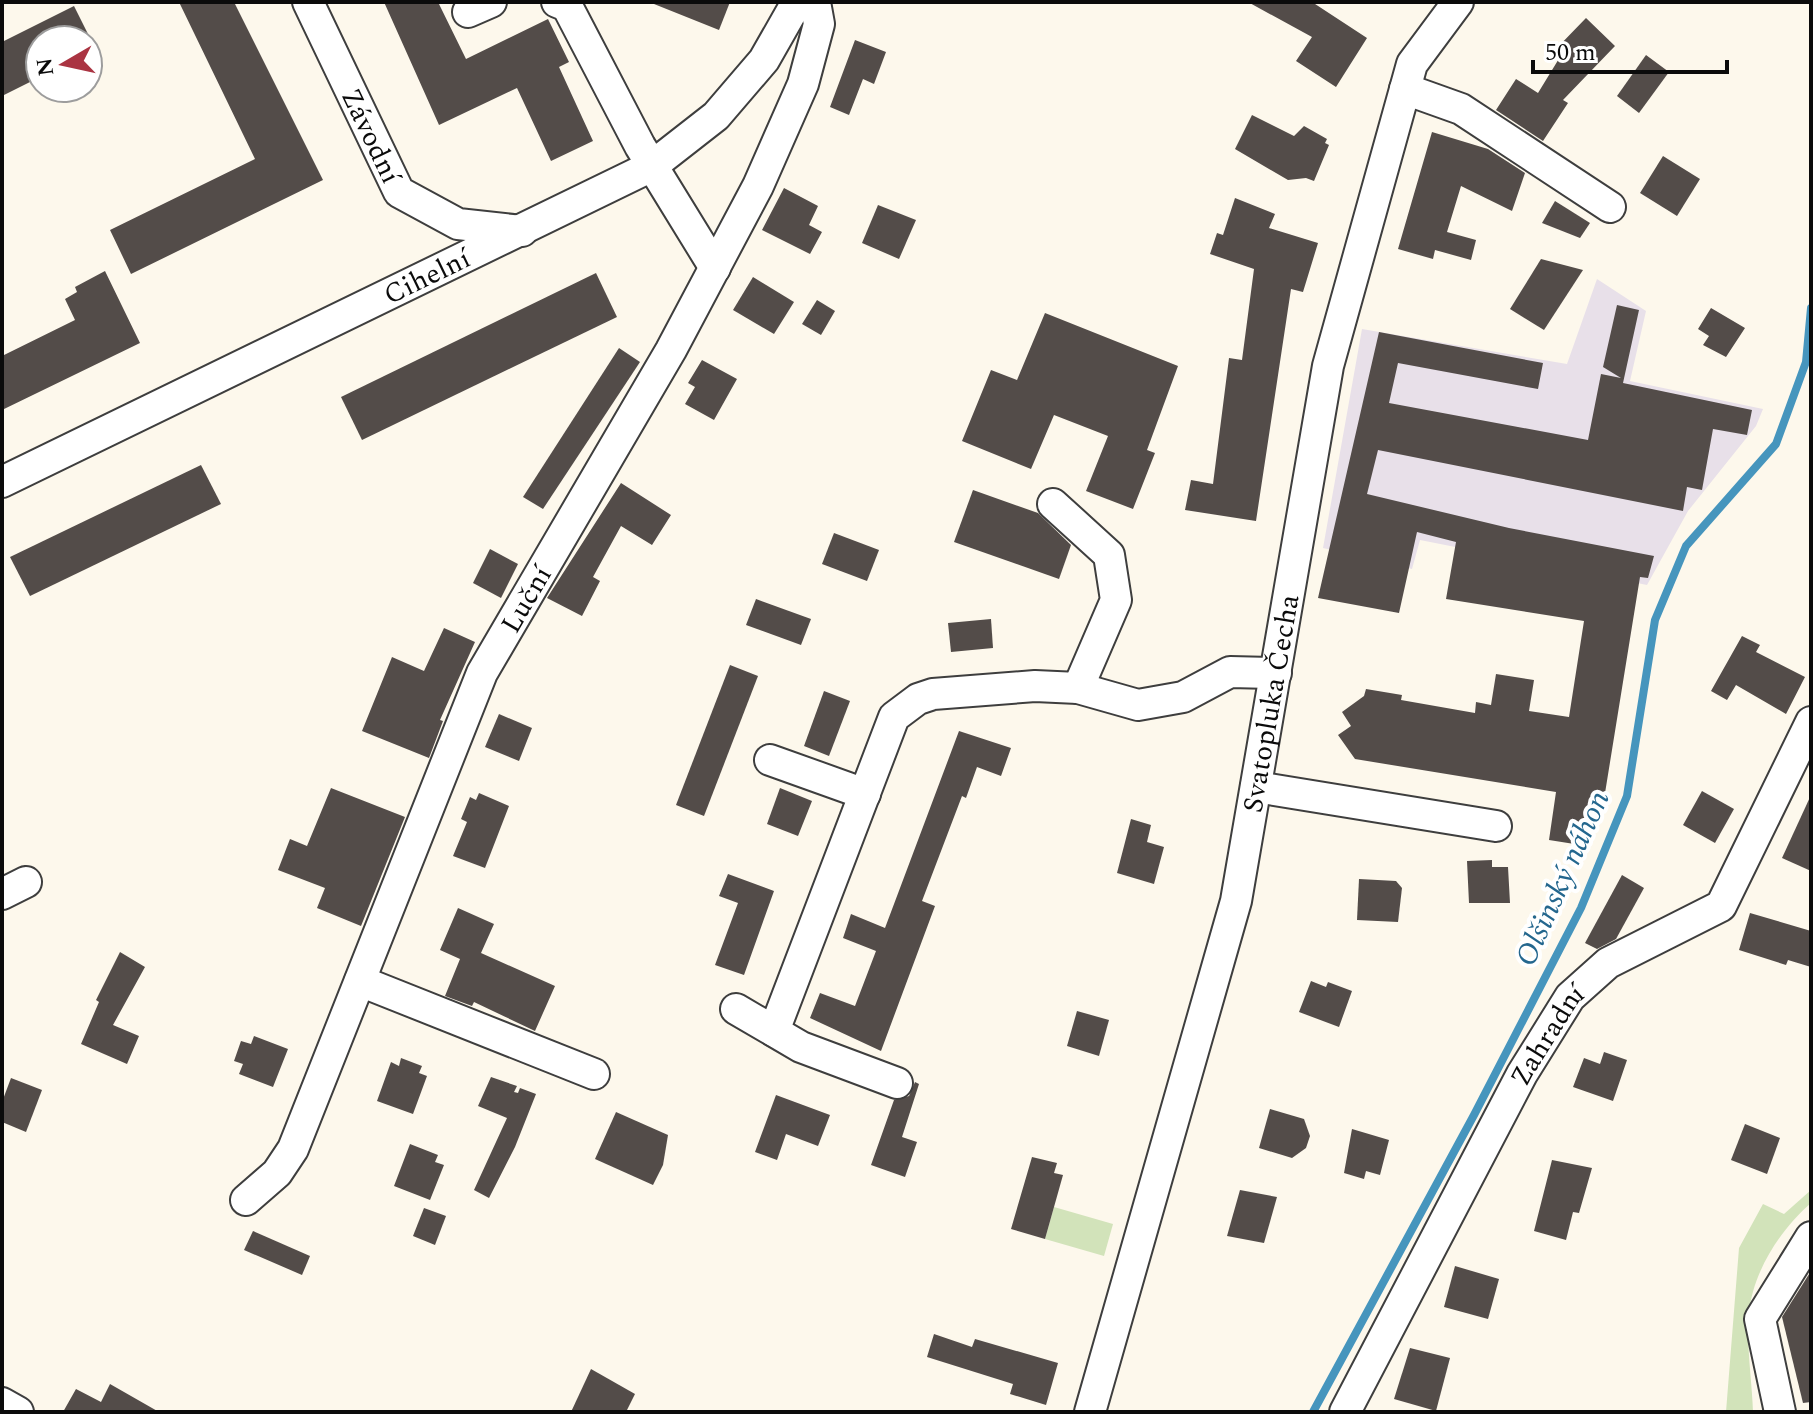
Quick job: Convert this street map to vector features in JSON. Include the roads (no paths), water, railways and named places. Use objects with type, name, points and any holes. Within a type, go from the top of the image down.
[{"type":"street","name":"Závodní","points":[[308,2],[399,192],[458,224],[522,231]]},
{"type":"street","points":[[557,2],[567,6],[652,166],[715,268]]},
{"type":"street","name":"Cihelní","points":[[2,482],[652,166],[716,116],[764,60],[797,2]]},
{"type":"street","name":"Luční","points":[[246,1200],[277,1173],[293,1149],[482,673],[715,268],[758,186],[803,84],[819,24],[815,2]]},
{"type":"street","name":"Svatopluka Čecha","points":[[1090,1412],[1236,901],[1328,366],[1412,64],[1458,2]]},
{"type":"street","points":[[1405,89],[1461,109],[1610,207]]},
{"type":"street","points":[[1053,504],[1109,555],[1116,600],[1078,688]]},
{"type":"street","points":[[774,1031],[894,717],[918,699],[933,694],[1035,686],[1078,688],[1138,705],[1183,697],[1230,672],[1276,673]]},
{"type":"street","name":"Zahradní","points":[[1345,1412],[1522,1074],[1570,997],[1608,963],[1721,906],[1811,722]]},
{"type":"street","points":[[770,760],[865,794]]},
{"type":"street","points":[[1256,787],[1496,826]]},
{"type":"street","points":[[360,981],[594,1074]]},
{"type":"street","points":[[736,1009],[801,1047],[897,1083]]},
{"type":"street","points":[[1780,1412],[1760,1319],[1811,1237]]},
{"type":"street","points":[[2,1403],[18,1412]]},
{"type":"waterway","name":"Olšinský náhon","points":[[1313,1412],[1474,1115],[1581,908],[1627,796],[1655,620],[1686,546],[1776,444],[1806,362],[1811,308]]}]
